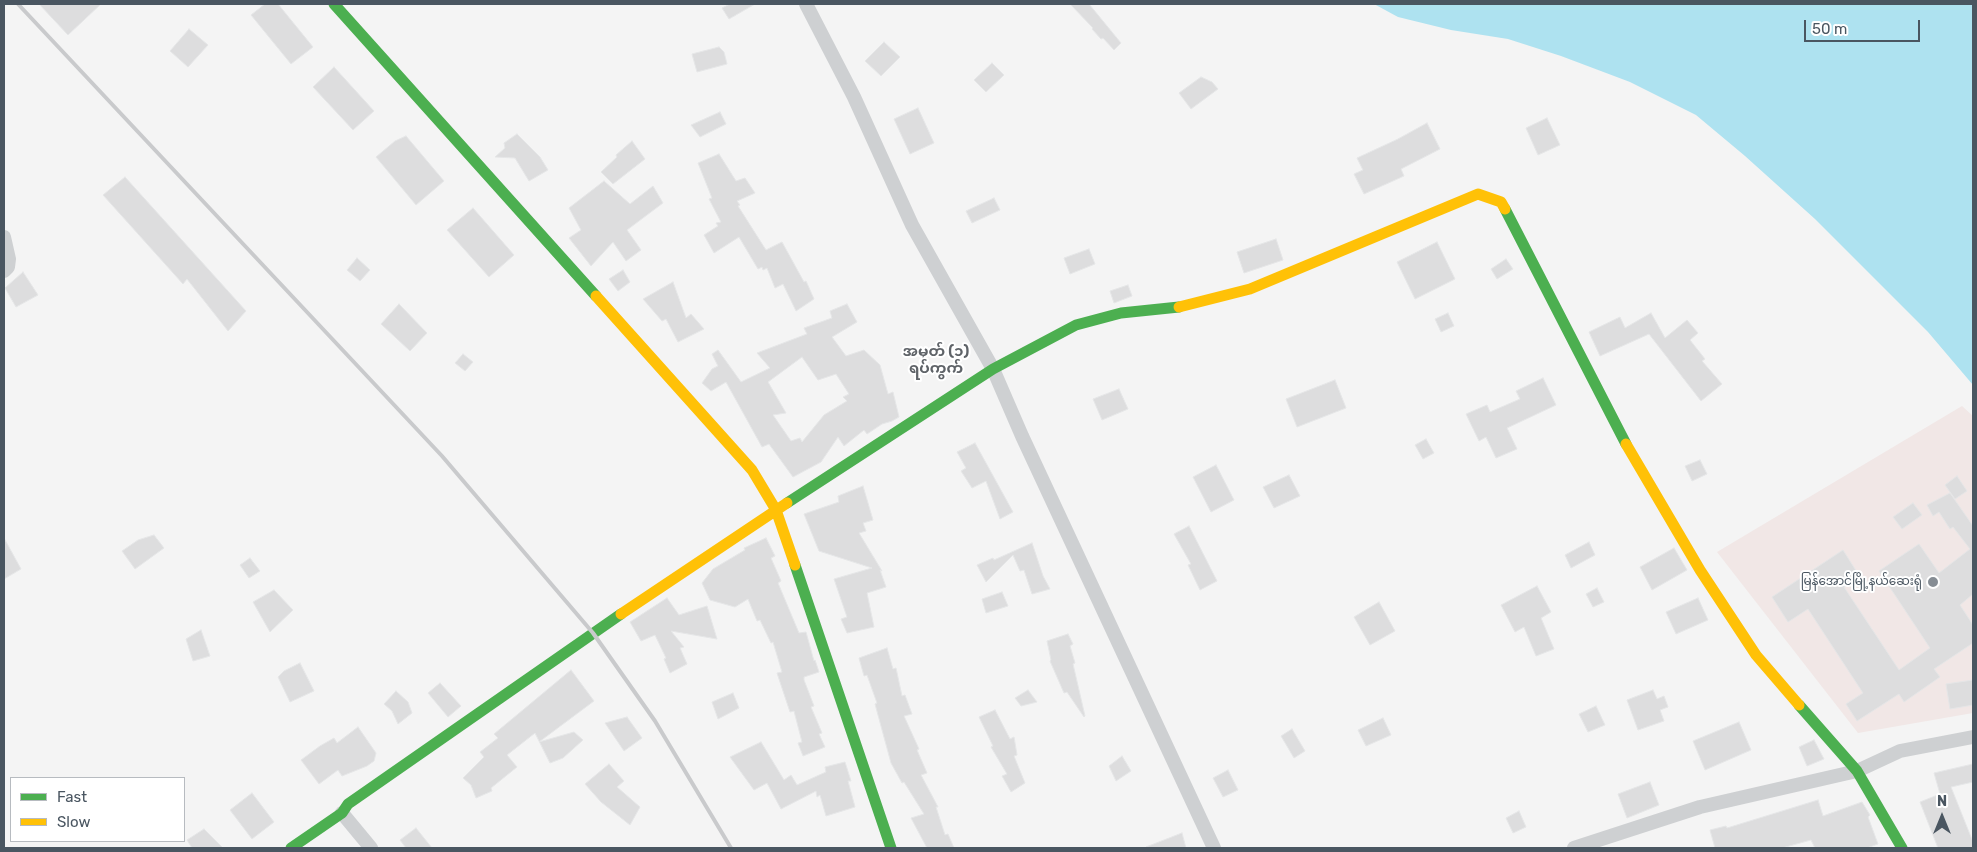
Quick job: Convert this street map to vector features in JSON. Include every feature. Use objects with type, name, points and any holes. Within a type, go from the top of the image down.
[{"type":"street","points":[[334,4],[752,470],[776,510],[890,848]]},
{"type":"street","points":[[806,4],[854,97],[912,224],[993,369],[1022,436],[1214,848]]},
{"type":"street","points":[[291,848],[342,813],[348,804],[577,645],[776,510],[993,369],[1076,325],[1121,313],[1188,306],[1250,289],[1478,194],[1501,202],[1626,444],[1700,570],[1756,654],[1857,771],[1902,848]]},
{"type":"street","points":[[4,237],[9,259],[8,267],[4,271]]},
{"type":"street","points":[[1574,848],[1700,807],[1857,771],[1900,751],[1973,737]]},
{"type":"street","points":[[342,813],[371,848]]},
{"type":"shaded area","points":[[1962,406],[1973,416],[1973,713],[1858,733],[1717,552]]},
{"type":"water","points":[[1374,4],[1973,4],[1973,385],[1928,332],[1815,219],[1696,115],[1630,82],[1561,56],[1508,39],[1451,30],[1398,17]]},
{"type":"building","points":[[39,4],[101,4],[68,35]]},
{"type":"building","points":[[265,4],[278,4],[313,47],[291,64],[251,15]]},
{"type":"building","points":[[730,4],[755,4],[729,19],[722,8]]},
{"type":"building","points":[[1070,4],[1089,4],[1121,43],[1114,50],[1103,38],[1101,39]]},
{"type":"building","points":[[189,29],[208,45],[188,67],[170,51]]},
{"type":"building","points":[[884,42],[900,57],[881,76],[865,61]]},
{"type":"building","points":[[719,47],[724,52],[727,64],[697,72],[692,54]]},
{"type":"building","points":[[992,63],[1004,75],[986,92],[974,80]]},
{"type":"building","points":[[334,67],[374,111],[353,130],[313,87]]},
{"type":"building","points":[[1201,77],[1212,82],[1218,89],[1191,109],[1179,93]]},
{"type":"building","points":[[918,108],[934,143],[910,154],[894,119]]},
{"type":"building","points":[[720,112],[726,124],[700,137],[691,125]]},
{"type":"building","points":[[1547,118],[1560,145],[1538,155],[1526,128]]},
{"type":"building","points":[[1427,123],[1440,149],[1401,169],[1404,176],[1364,194],[1354,174],[1363,170],[1357,158]]},
{"type":"building","points":[[517,134],[540,157],[548,170],[529,181],[515,158],[495,157],[505,148],[504,143]]},
{"type":"building","points":[[406,136],[444,181],[416,205],[376,157],[395,141]]},
{"type":"building","points":[[632,141],[645,159],[613,184],[601,172]]},
{"type":"building","points":[[719,154],[736,181],[745,178],[755,193],[737,201],[740,205],[738,206],[766,250],[782,242],[804,282],[806,281],[814,299],[796,311],[783,284],[775,288],[767,268],[763,270],[762,267],[758,269],[739,237],[714,253],[704,235],[718,226],[716,223],[721,222],[709,199],[712,198],[698,163]]},
{"type":"building","points":[[125,177],[246,311],[228,331],[187,279],[183,284],[103,195]]},
{"type":"building","points":[[604,181],[630,204],[653,186],[663,203],[627,230],[641,250],[626,261],[613,242],[591,266],[569,238],[581,230],[569,208]]},
{"type":"building","points":[[994,198],[1000,210],[972,223],[966,211]]},
{"type":"building","points":[[473,208],[514,255],[489,277],[447,230]]},
{"type":"building","points":[[1276,239],[1283,260],[1244,273],[1237,252]]},
{"type":"building","points":[[1437,242],[1455,279],[1415,299],[1397,262]]},
{"type":"building","points":[[1089,249],[1095,264],[1070,274],[1064,258]]},
{"type":"building","points":[[357,258],[370,270],[360,281],[347,270]]},
{"type":"building","points":[[1506,259],[1513,269],[1497,279],[1491,269]]},
{"type":"building","points":[[623,270],[630,282],[618,291],[609,279]]},
{"type":"building","points":[[23,272],[38,295],[16,307],[5,288]]},
{"type":"building","points":[[673,282],[686,318],[691,314],[704,329],[678,342],[666,319],[662,321],[643,299]]},
{"type":"building","points":[[1128,285],[1132,296],[1114,303],[1110,291]]},
{"type":"building","points":[[399,304],[427,333],[410,351],[381,324]]},
{"type":"building","points":[[847,304],[857,322],[832,337],[846,356],[864,350],[880,365],[888,394],[893,392],[899,417],[882,424],[867,434],[864,430],[844,446],[838,437],[821,462],[793,477],[769,444],[762,447],[726,382],[711,391],[702,383],[712,369],[718,366],[712,354],[718,350],[741,382],[770,368],[757,353],[807,334],[804,328],[832,318],[830,311]],"holes":[[[802,357],[818,380],[836,374],[849,394],[843,397],[847,401],[824,415],[802,442],[800,438],[791,441],[773,415],[786,413],[768,382]]]},
{"type":"building","points":[[1448,313],[1454,326],[1441,332],[1435,319]]},
{"type":"building","points":[[1651,313],[1665,338],[1687,320],[1698,333],[1690,340],[1705,359],[1702,361],[1722,384],[1701,401],[1649,334],[1600,356],[1589,332],[1620,317],[1625,328]]},
{"type":"building","points":[[463,354],[473,362],[465,371],[455,363]]},
{"type":"building","points":[[1543,378],[1556,405],[1507,428],[1517,449],[1496,458],[1486,437],[1479,441],[1466,414],[1487,405],[1490,412],[1520,399],[1516,391]]},
{"type":"building","points":[[1335,380],[1346,408],[1297,427],[1286,399]]},
{"type":"building","points":[[1119,389],[1128,409],[1102,420],[1093,399]]},
{"type":"building","points":[[1426,439],[1434,453],[1423,459],[1415,445]]},
{"type":"building","points":[[975,443],[1013,512],[1000,519],[986,481],[972,488],[961,471],[966,468],[957,452]]},
{"type":"building","points":[[1700,460],[1707,474],[1692,481],[1685,466]]},
{"type":"building","points":[[1216,465],[1234,500],[1211,512],[1193,477]]},
{"type":"building","points":[[1289,475],[1300,496],[1274,508],[1263,487]]},
{"type":"building","points":[[1957,476],[1967,491],[1955,499],[1945,485]]},
{"type":"building","points":[[863,486],[873,520],[863,523],[866,531],[859,533],[882,571],[880,570],[886,587],[867,593],[874,627],[847,633],[841,619],[847,617],[834,579],[872,568],[819,551],[804,514],[839,502],[838,496]]},
{"type":"building","points":[[1950,493],[1973,526],[1973,594],[1960,605],[1973,625],[1973,643],[1934,669],[1940,677],[1904,702],[1899,694],[1857,721],[1846,704],[1863,693],[1808,609],[1788,622],[1772,597],[1843,550],[1860,577],[1844,587],[1899,670],[1930,648],[1879,571],[1919,544],[1939,573],[1970,549],[1953,527],[1950,529],[1939,512],[1933,516],[1927,505]]},
{"type":"building","points":[[1913,503],[1922,515],[1902,529],[1893,517]]},
{"type":"building","points":[[1189,526],[1217,581],[1200,590],[1188,565],[1191,564],[1174,534]]},
{"type":"building","points":[[154,535],[164,548],[135,569],[122,551],[138,540]]},
{"type":"building","points":[[4,538],[21,569],[4,579]]},
{"type":"building","points":[[766,538],[775,556],[771,558],[781,581],[778,583],[799,633],[806,632],[819,672],[804,677],[804,680],[814,706],[811,707],[822,733],[819,734],[825,747],[803,756],[798,743],[802,742],[794,711],[790,712],[777,673],[782,672],[773,642],[771,643],[760,620],[757,621],[748,599],[735,607],[710,600],[702,583],[713,569],[745,550],[744,548]]},
{"type":"building","points":[[1589,542],[1595,555],[1571,568],[1565,555]]},
{"type":"building","points":[[1032,543],[1043,576],[1050,589],[1032,594],[1024,570],[1020,571],[1013,555],[986,582],[977,565],[993,558],[994,560]]},
{"type":"building","points":[[1674,548],[1687,570],[1652,590],[1640,567]]},
{"type":"building","points":[[250,558],[260,571],[249,578],[240,565]]},
{"type":"building","points":[[1537,586],[1551,612],[1541,618],[1554,649],[1536,656],[1524,627],[1515,632],[1501,605]]},
{"type":"building","points":[[1597,588],[1604,602],[1593,607],[1586,594]]},
{"type":"building","points":[[274,590],[293,610],[270,632],[253,602]]},
{"type":"building","points":[[1002,592],[1008,606],[986,613],[982,599]]},
{"type":"building","points":[[667,598],[679,615],[707,606],[717,639],[671,631],[684,647],[680,648],[687,664],[670,673],[664,659],[666,658],[655,635],[641,641],[630,622]]},
{"type":"building","points":[[1698,598],[1708,620],[1676,634],[1666,612]]},
{"type":"building","points":[[1379,602],[1395,631],[1370,645],[1354,617]]},
{"type":"building","points":[[201,630],[210,656],[193,661],[186,639]]},
{"type":"building","points":[[1068,634],[1073,644],[1070,646],[1075,663],[1073,664],[1084,717],[1067,692],[1064,693],[1050,661],[1047,641]]},
{"type":"building","points":[[887,648],[893,669],[896,668],[902,696],[905,695],[912,714],[904,716],[919,749],[917,750],[927,773],[921,775],[938,807],[936,807],[945,835],[948,834],[954,848],[927,848],[911,818],[924,814],[904,782],[902,783],[891,763],[875,704],[877,703],[867,675],[864,676],[859,658]]},
{"type":"building","points":[[300,663],[314,691],[290,702],[278,677],[284,671]]},
{"type":"building","points":[[571,670],[594,701],[539,742],[535,733],[507,755],[517,767],[491,788],[492,791],[476,798],[471,785],[463,778],[484,757],[480,752],[498,738],[494,734]]},
{"type":"building","points":[[1973,680],[1973,705],[1950,709],[1946,684]]},
{"type":"building","points":[[440,683],[461,706],[448,717],[428,693]]},
{"type":"building","points":[[1028,690],[1037,702],[1021,706],[1015,698]]},
{"type":"building","points":[[1653,690],[1657,699],[1664,696],[1668,707],[1660,710],[1664,721],[1638,730],[1627,700]]},
{"type":"building","points":[[396,691],[408,702],[412,713],[398,724],[392,711],[384,704]]},
{"type":"building","points":[[733,693],[739,708],[718,719],[712,702]]},
{"type":"building","points":[[1596,706],[1605,725],[1588,732],[1579,714]]},
{"type":"building","points":[[995,710],[1010,739],[1014,737],[1017,755],[1014,756],[1025,783],[1011,792],[1002,776],[1007,774],[991,747],[993,746],[979,717]]},
{"type":"building","points":[[627,717],[642,738],[624,751],[605,723]]},
{"type":"building","points":[[1383,718],[1391,735],[1366,746],[1358,730]]},
{"type":"building","points":[[1739,722],[1751,750],[1705,770],[1693,741]]},
{"type":"building","points":[[358,727],[376,753],[374,761],[367,766],[342,776],[338,770],[319,784],[301,760],[334,738],[337,743]]},
{"type":"building","points":[[1292,729],[1305,751],[1294,758],[1281,736]]},
{"type":"building","points":[[574,732],[583,740],[563,758],[550,763],[539,742]]},
{"type":"building","points":[[1814,740],[1824,759],[1807,766],[1799,747]]},
{"type":"building","points":[[761,742],[784,780],[791,775],[797,785],[826,772],[825,767],[845,762],[851,781],[848,781],[855,807],[826,816],[820,795],[817,797],[816,791],[781,809],[767,783],[754,790],[730,757]]},
{"type":"building","points":[[1122,756],[1131,771],[1116,781],[1109,766]]},
{"type":"building","points":[[609,764],[624,781],[617,787],[640,807],[630,825],[601,802],[585,784]]},
{"type":"building","points":[[1973,764],[1973,782],[1951,787],[1973,842],[1973,848],[1938,848],[1920,802],[1940,794],[1934,773]]},
{"type":"building","points":[[1228,770],[1238,790],[1223,797],[1213,778]]},
{"type":"building","points":[[1650,782],[1659,805],[1627,818],[1618,794]]},
{"type":"building","points":[[252,793],[274,822],[252,839],[230,810]]},
{"type":"building","points":[[1818,800],[1823,816],[1862,802],[1870,815],[1868,817],[1878,844],[1867,848],[1815,848],[1811,840],[1782,848],[1715,848],[1710,830],[1726,826],[1727,828]]},
{"type":"building","points":[[1519,811],[1526,827],[1513,833],[1506,818]]},
{"type":"building","points":[[416,828],[432,848],[406,848],[400,840]]},
{"type":"building","points":[[204,829],[223,848],[192,848],[187,840]]},
{"type":"building","points":[[1182,833],[1186,848],[1146,848],[1146,847]]},
{"type":"railway","points":[[18,4],[442,456],[593,633],[655,721],[731,848]]},
{"type":"traffic: fast","points":[[334,4],[596,296]]},
{"type":"traffic: fast","points":[[1505,209],[1626,444]]},
{"type":"traffic: fast","points":[[787,503],[993,369],[1076,325],[1121,313],[1179,307]]},
{"type":"traffic: fast","points":[[795,565],[891,848]]},
{"type":"traffic: fast","points":[[291,848],[342,813],[348,804],[621,614]]},
{"type":"traffic: fast","points":[[1799,705],[1857,771],[1902,848]]},
{"type":"traffic: slow","points":[[1179,307],[1250,289],[1478,194],[1501,202],[1505,209]]},
{"type":"traffic: slow","points":[[596,296],[752,470],[776,510],[795,565]]},
{"type":"traffic: slow","points":[[1626,444],[1700,570],[1756,655],[1799,705]]},
{"type":"traffic: slow","points":[[621,614],[787,503]]},
{"type":"place","name":"မြန်အောင်မြို့နယ်ဆေးရုံ","points":[[1933,582]]},
{"type":"district","name":"အမှတ် (၁) ရပ်ကွက်","points":[[936,360]]}]
